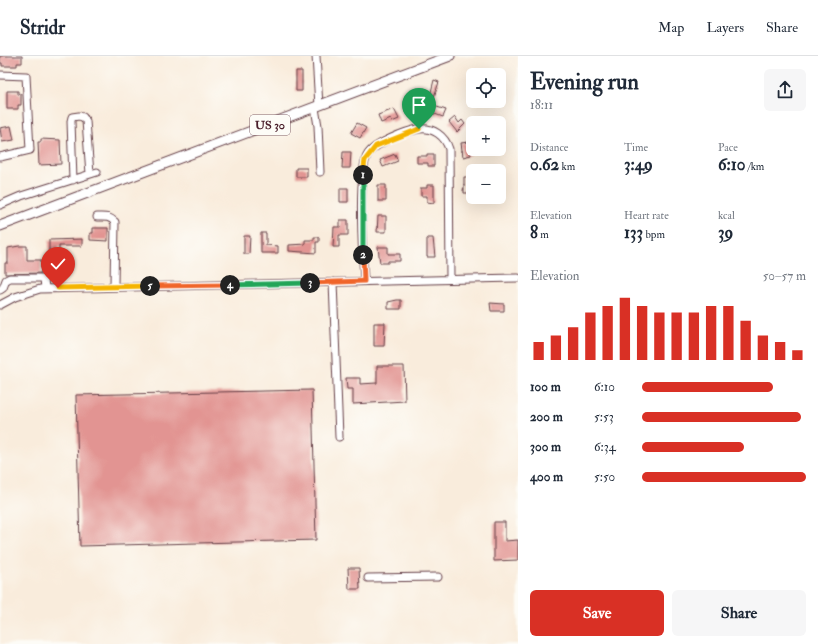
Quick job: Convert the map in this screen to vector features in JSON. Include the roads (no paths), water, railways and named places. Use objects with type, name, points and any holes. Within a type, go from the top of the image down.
[{"type":"main road","name":"US 30","points":[[0,226],[450,56]]},
{"type":"street","points":[[316,56],[320,172]]},
{"type":"street","points":[[0,75],[26,76],[30,150],[0,157]]},
{"type":"street","points":[[0,205],[21,196],[73,180],[93,173],[86,121],[83,117],[76,116],[72,117],[71,121],[73,180]]},
{"type":"street","points":[[364,281],[362,226],[365,160],[376,146],[414,130],[424,129],[434,131],[442,136],[449,149],[450,279]]},
{"type":"street","points":[[97,217],[111,218],[115,222],[114,287]]},
{"type":"street","points":[[0,290],[4,288],[6,280],[10,278],[44,278],[43,289]]},
{"type":"street","points":[[0,305],[15,297],[43,289],[518,278]]},
{"type":"street","points":[[333,282],[339,437]]},
{"type":"street","points":[[368,578],[438,577]]}]
